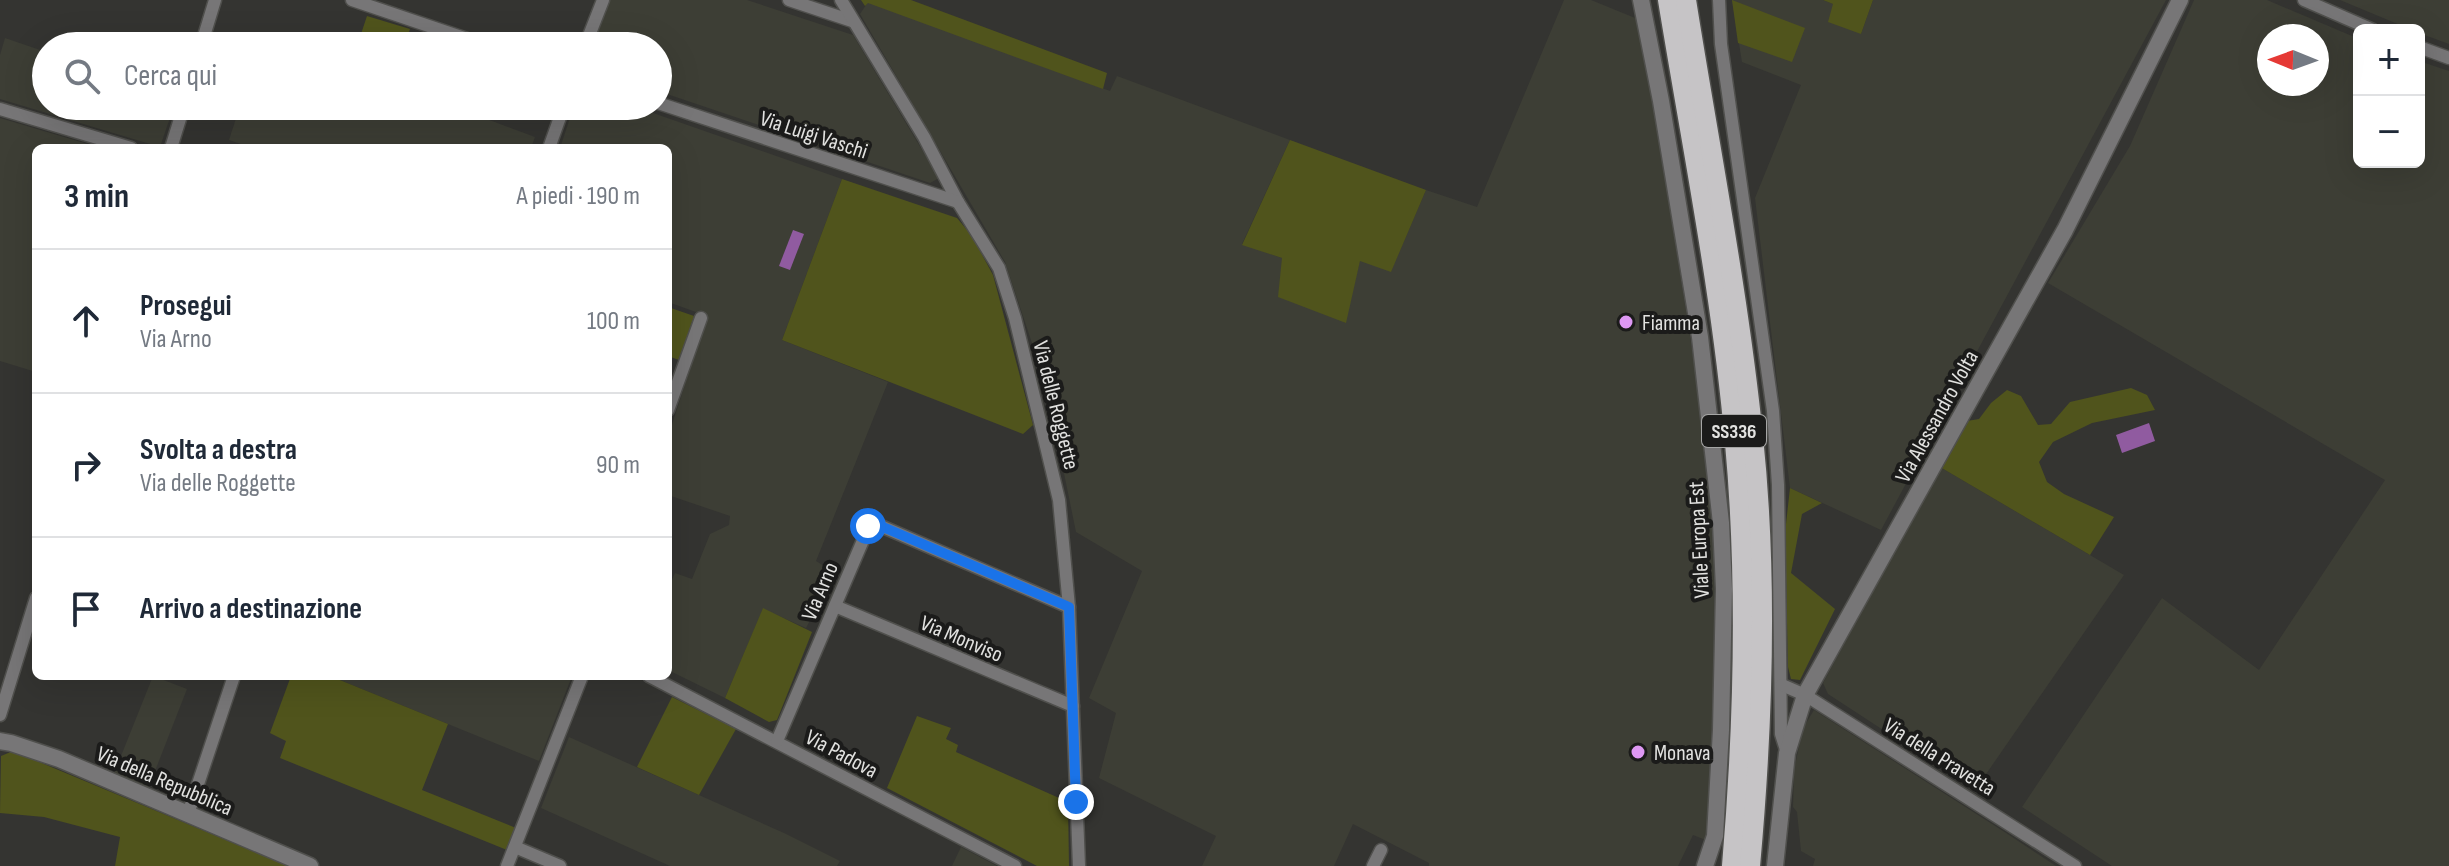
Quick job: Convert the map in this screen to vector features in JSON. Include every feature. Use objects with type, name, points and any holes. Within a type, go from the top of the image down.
[{"type":"highway","name":"SS336","points":[[1668,0],[1721,332],[1737,473],[1743,562],[1743,685],[1732,866]]},
{"type":"highway","name":"SS336","points":[[1686,0],[1743,356],[1758,504],[1761,697],[1750,866]]},
{"type":"highway","points":[[1699,0],[1706,125]]},
{"type":"street","points":[[205,32],[215,0]]},
{"type":"street","points":[[352,0],[447,32]]},
{"type":"street","points":[[590,32],[603,0]]},
{"type":"street","points":[[789,0],[852,21]]},
{"type":"street","name":"Via delle Roggette","points":[[841,0],[999,268],[1015,318],[1059,500],[1069,607],[1079,866]]},
{"type":"street","points":[[1719,0],[1721,44],[1773,411],[1778,485],[1781,734],[1787,753]]},
{"type":"street","name":"Via Alessandro Volta","points":[[1775,866],[1787,753],[1805,695],[2065,230],[2180,0]]},
{"type":"street","points":[[2304,0],[2359,24]]},
{"type":"street","name":"Viale Europa Est","points":[[1642,4],[1676,183],[1700,337],[1721,523],[1723,663],[1715,836],[1705,866]]},
{"type":"street","points":[[2425,49],[2449,58]]},
{"type":"street","name":"Via Luigi Vaschi","points":[[672,108],[958,202]]},
{"type":"street","points":[[0,109],[32,119]]},
{"type":"street","points":[[37,120],[118,144]]},
{"type":"street","points":[[172,144],[180,120]]},
{"type":"street","points":[[550,144],[559,120]]},
{"type":"street","points":[[674,376],[701,318]]},
{"type":"street","name":"Via Arno","points":[[777,741],[866,529],[873,523],[1069,607]]},
{"type":"street","name":"Via Monviso","points":[[835,606],[1073,706]]},
{"type":"street","points":[[0,715],[32,611]]},
{"type":"street","points":[[188,814],[233,680]]},
{"type":"street","points":[[507,866],[580,680]]},
{"type":"street","name":"Via Padova","points":[[657,680],[1015,866]]},
{"type":"street","name":"Via della Pravetta","points":[[1782,685],[1805,695],[2075,866]]},
{"type":"street","name":"Via della Repubblica","points":[[0,741],[59,759],[310,866]]},
{"type":"street","points":[[515,847],[560,866]]},
{"type":"street","points":[[1373,866],[1381,850]]},
{"type":"shaded area","points":[[610,0],[747,0],[853,35],[939,178],[930,183],[672,96],[672,32],[598,32]]},
{"type":"shaded area","points":[[1564,0],[1591,0],[1640,20],[1705,431],[1715,558],[1712,773],[1706,840],[1693,835],[1678,866],[1429,866],[1429,863],[1353,824],[1334,866],[1202,866],[1216,836],[1099,778],[1116,713],[1089,698],[1142,571],[1076,532],[1046,385],[1005,262],[860,14],[868,2],[1110,91],[1117,76],[1290,140],[1242,244],[1282,258],[1345,323],[1360,260],[1391,271],[1426,190],[1477,207]]},
{"type":"shaded area","points":[[1732,0],[1823,0],[1833,4],[1861,34],[1873,0],[2166,0],[1881,530],[1790,488],[1755,198],[1801,85],[1742,62]]},
{"type":"shaded area","points":[[2194,0],[2267,0],[2324,24],[2257,24],[2257,96],[2329,96],[2329,26],[2353,36],[2353,168],[2425,168],[2425,63],[2449,71],[2449,866],[2112,866],[2022,807],[2162,598],[2259,670],[2385,480],[2048,283],[2130,146]]},
{"type":"shaded area","points":[[2340,0],[2449,0],[2449,44],[2425,35],[2425,24],[2398,24]]},
{"type":"shaded area","points":[[5,38],[32,47],[32,109],[0,99],[0,55]]},
{"type":"shaded area","points":[[0,118],[88,144],[32,144],[32,371],[0,361]]},
{"type":"shaded area","points":[[70,120],[169,120],[161,144],[150,144]]},
{"type":"shaded area","points":[[235,120],[489,120],[535,137],[532,144],[240,144],[229,140]]},
{"type":"shaded area","points":[[569,120],[672,120],[842,179],[782,340],[888,382],[816,561],[835,573],[806,628],[763,609],[725,698],[672,672],[672,580],[675,573],[692,579],[710,534],[729,525],[730,516],[672,496],[672,425],[707,316],[672,303],[672,144],[561,144]]},
{"type":"shaded area","points":[[793,230],[804,234],[790,270],[779,266]]},
{"type":"shaded area","points":[[2149,423],[2155,441],[2122,453],[2116,435]]},
{"type":"shaded area","points":[[1940,467],[2124,575],[1975,790],[1828,694],[1823,683]]},
{"type":"shaded area","points":[[151,680],[163,680],[187,689],[148,789],[113,776]]},
{"type":"shaded area","points":[[340,680],[570,680],[539,761]]},
{"type":"shaded area","points":[[1814,710],[2056,866],[1813,866],[1815,859],[1801,851],[1797,812],[1793,807],[1794,770],[1803,728]]},
{"type":"shaded area","points":[[569,737],[840,861],[837,866],[670,866],[541,808]]},
{"type":"shaded area","points":[[961,847],[997,866],[952,866]]},
{"type":"green space","points":[[861,0],[911,0],[1107,73],[1103,89],[868,3],[865,6]]},
{"type":"green space","points":[[1732,0],[1805,28],[1792,62],[1738,43]]},
{"type":"green space","points":[[1823,0],[1873,0],[1861,34],[1828,22],[1833,4]]},
{"type":"green space","points":[[367,16],[410,29],[409,32],[362,32]]},
{"type":"green space","points":[[1290,140],[1426,190],[1391,272],[1360,261],[1346,323],[1278,297],[1282,258],[1242,245]]},
{"type":"green space","points":[[842,179],[957,218],[972,236],[993,275],[1033,425],[1023,434],[782,340]]},
{"type":"green space","points":[[672,308],[694,316],[679,360],[672,357]]},
{"type":"green space","points":[[2131,388],[2147,395],[2155,410],[2092,423],[2053,442],[2039,462],[2047,482],[2064,494],[2114,517],[2090,555],[1940,467],[1967,421],[1979,419],[1991,403],[2007,390],[2021,396],[2038,425],[2051,424],[2070,402]]},
{"type":"green space","points":[[1790,488],[1822,503],[1802,514],[1791,573],[1835,609],[1800,680],[1791,679],[1788,667],[1785,533]]},
{"type":"green space","points":[[763,608],[812,632],[777,720],[769,722],[725,698]]},
{"type":"green space","points":[[290,680],[340,680],[448,724],[422,790],[516,828],[507,850],[280,758],[286,741],[270,733]]},
{"type":"green space","points":[[672,697],[736,729],[699,795],[637,767]]},
{"type":"green space","points":[[917,716],[951,728],[946,739],[958,745],[956,752],[1068,802],[1069,866],[1037,866],[887,788]]},
{"type":"green space","points":[[13,751],[288,866],[115,866],[120,837],[44,817],[0,813],[1,756]]},
{"type":"place","name":"Fiamma","points":[[1626,322]]},
{"type":"place","name":"Monava","points":[[1638,752]]},
{"type":"route","points":[[868,526],[876,524],[1069,607],[1076,802]]}]
